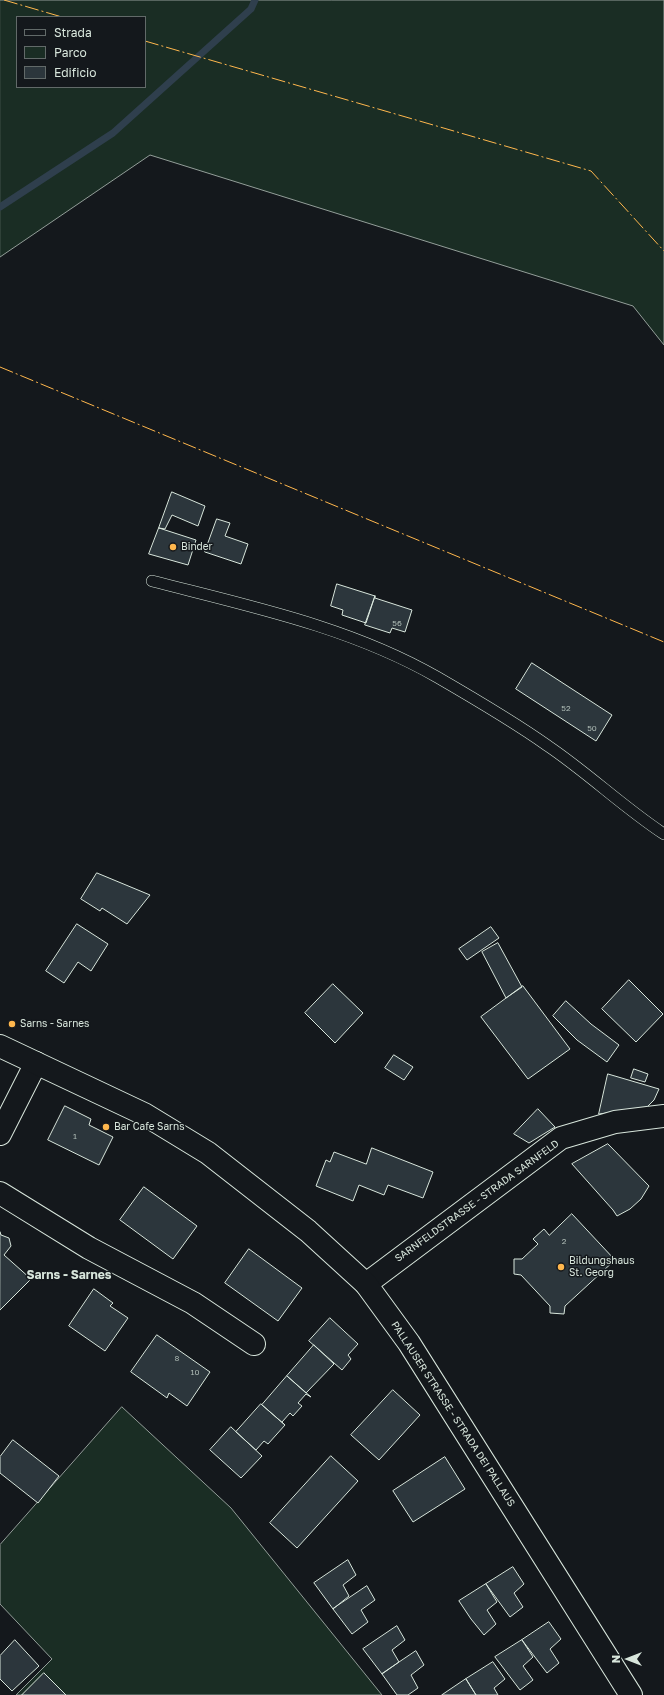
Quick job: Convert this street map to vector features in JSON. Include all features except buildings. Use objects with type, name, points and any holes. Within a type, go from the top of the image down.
[{"type":"street","name":"PALLAUSER STRASSE - STRADA DEI PALLAUS","points":[[1,1049],[36,1063],[144,1114],[208,1153],[308,1231],[366,1284],[409,1343],[631,1695]]},
{"type":"street","points":[[0,1134],[36,1063]]},
{"type":"street","name":"SARNFELDSTRASSE - STRADA SARNFELD","points":[[366,1284],[561,1138],[615,1122],[664,1116]]},
{"type":"street","points":[[0,1193],[89,1248],[193,1303],[254,1344]]},
{"type":"lane","points":[[152,581],[289,617],[362,641],[436,677],[548,746],[664,834]]},
{"type":"green space","points":[[0,0],[664,0],[664,345],[633,306],[150,155],[0,257]]},
{"type":"green space","points":[[122,1407],[231,1508],[382,1695],[16,1695],[52,1659],[0,1604],[0,1545]]},
{"type":"waterway","points":[[0,207],[113,133],[251,9],[255,0]]},
{"type":"power","points":[[4,0],[59,16]]},
{"type":"power","points":[[146,41],[591,171],[664,251]]},
{"type":"power","points":[[0,367],[664,642]]},
{"type":"place","name":"Binder","points":[[173,547]]},
{"type":"place","name":"Sarns - Sarnes","points":[[12,1024]]},
{"type":"place","name":"Bar Cafe Sarns","points":[[106,1127]]},
{"type":"place","name":"Bildungshaus St. Georg","points":[[561,1267]]},
{"type":"district","name":"Sarns - Sarnes","points":[[69,1275]]}]
